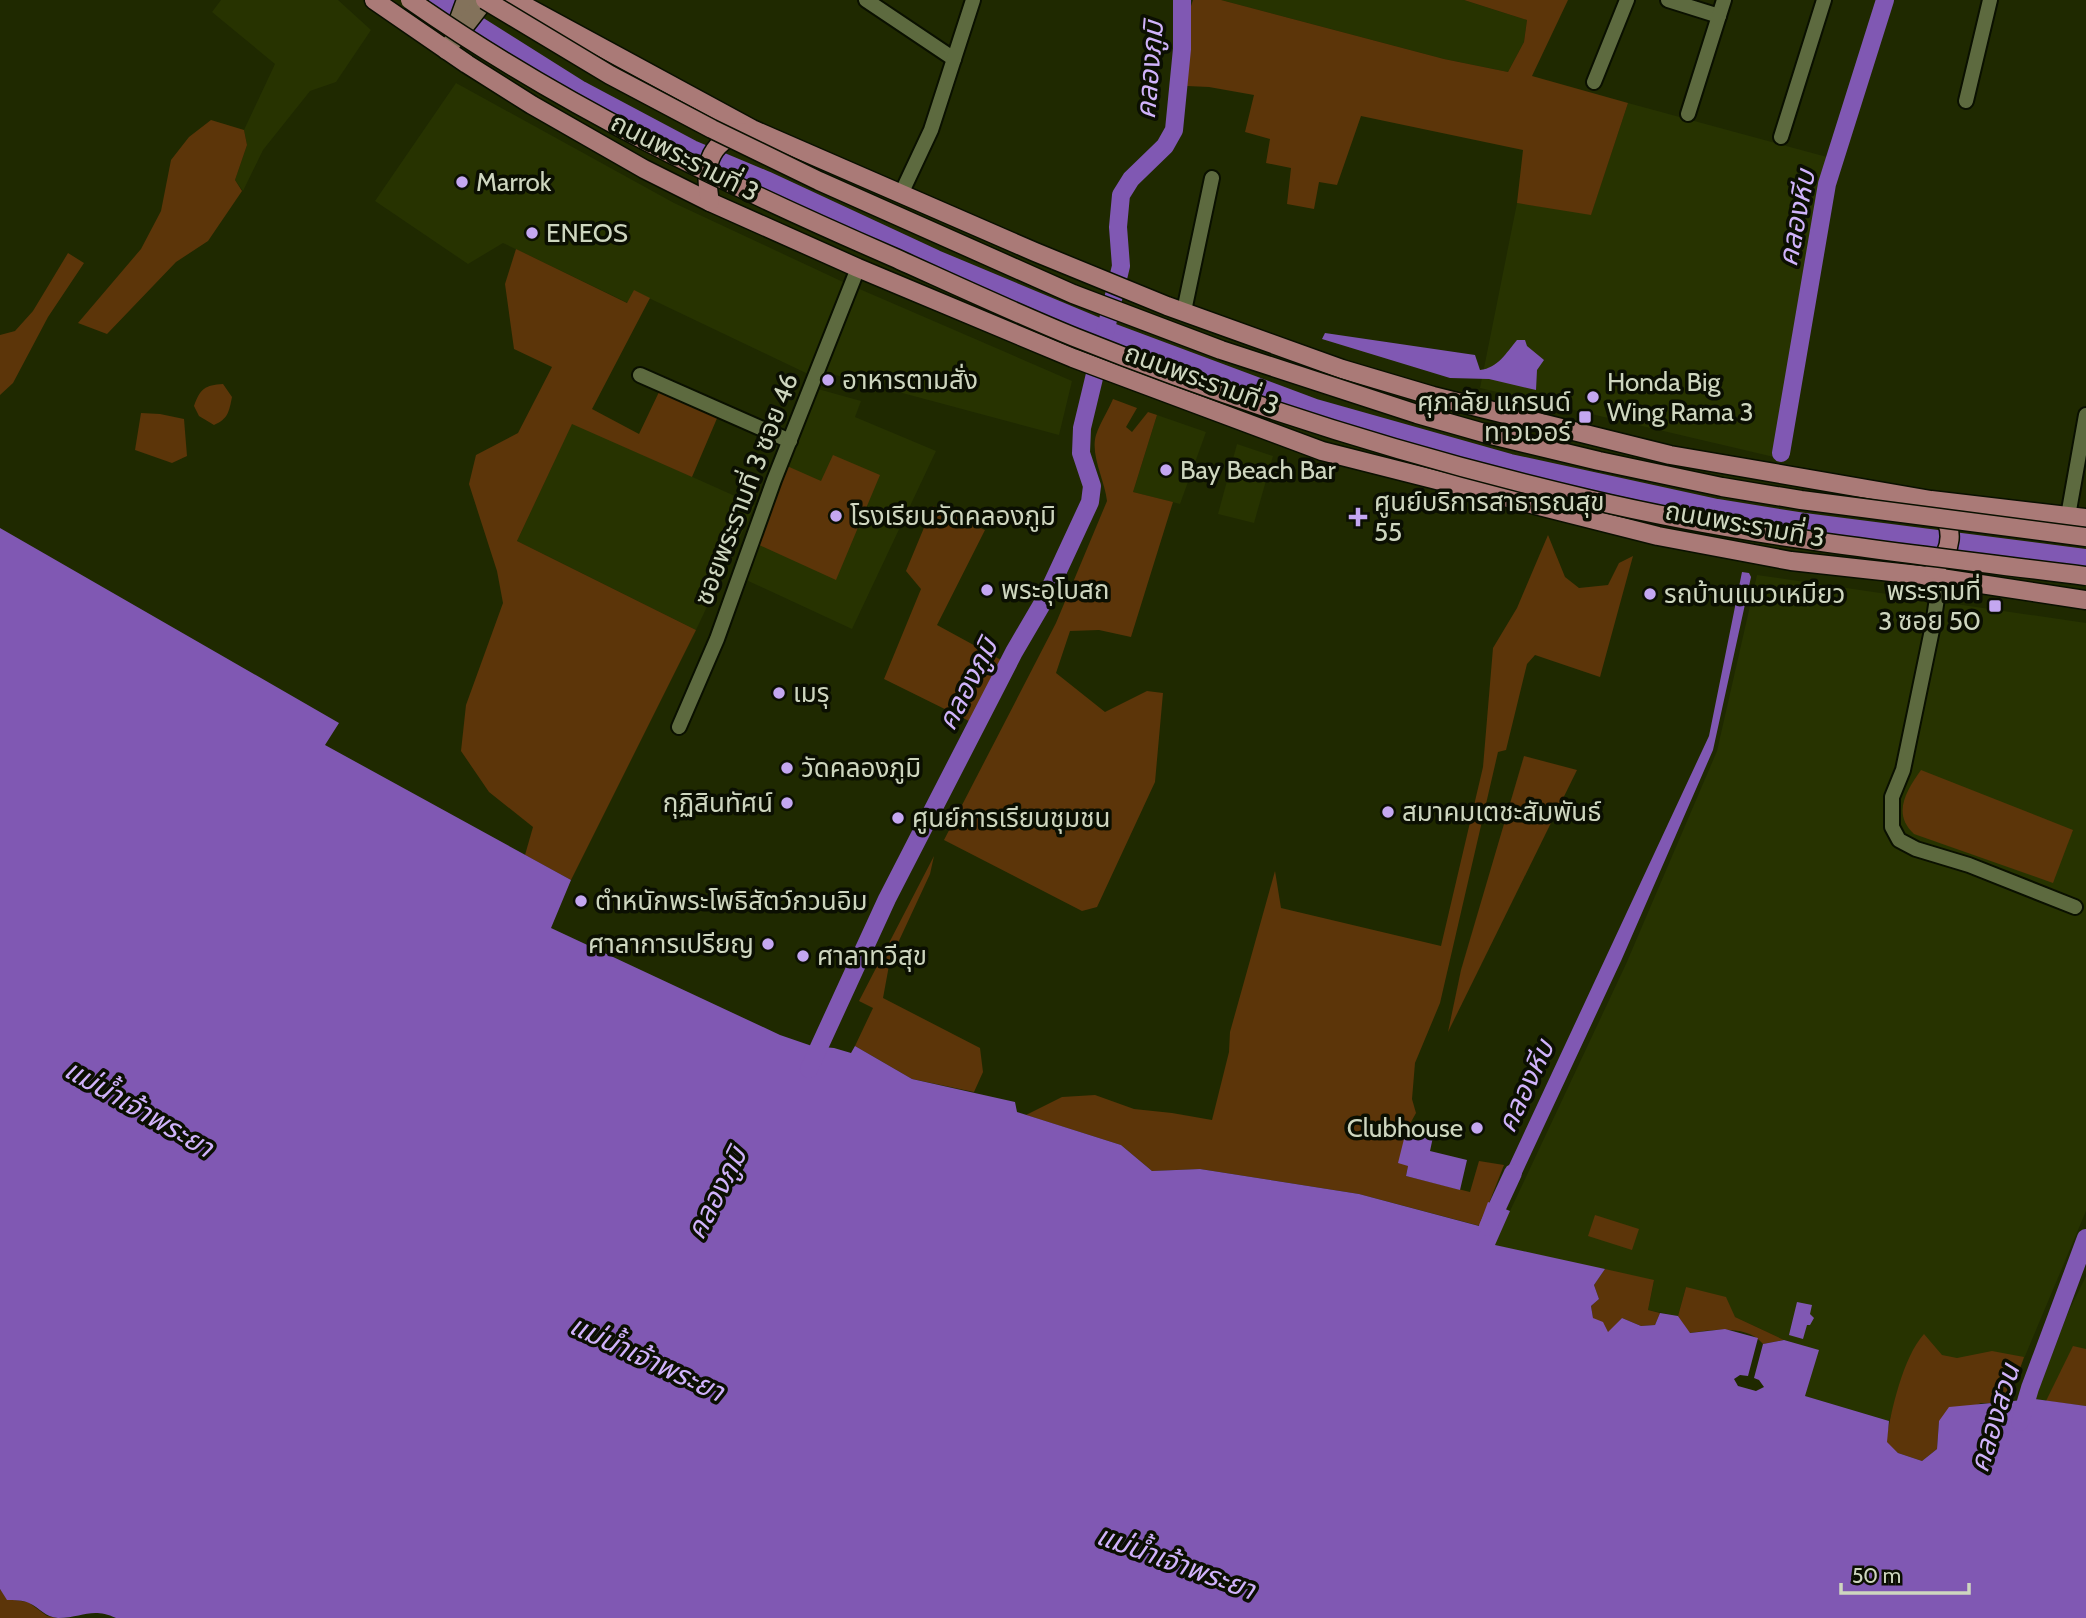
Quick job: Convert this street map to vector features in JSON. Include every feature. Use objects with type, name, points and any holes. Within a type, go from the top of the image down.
[{"type":"main road","name":"ถนนพระรามที่ 3","points":[[374,0],[532,105],[643,169],[710,202],[858,268],[1101,370],[1322,451],[1624,528],[1791,561],[1934,577],[2086,600]]},
{"type":"main road","name":"ถนนพระรามที่ 3","points":[[410,0],[470,42],[563,98],[716,178],[1072,336],[1281,413],[1465,468],[1590,500],[1694,522],[1863,548],[2086,576]]},
{"type":"main road","name":"ถนนพระรามที่ 3","points":[[514,0],[751,129],[1184,312],[1342,369],[1414,391],[1670,455],[1931,500],[2077,517]]},
{"type":"main road","points":[[539,0],[545,18]]},
{"type":"main road","name":"ถนนพระรามที่ 3","points":[[479,1],[610,75],[819,181],[1073,294],[1234,355],[1417,414],[1599,461],[1721,487],[1801,500],[2086,537]]},
{"type":"main road","points":[[446,50],[457,29],[479,1]]},
{"type":"main road","points":[[710,202],[707,167],[714,149],[728,137],[751,129]]},
{"type":"main road","points":[[1931,500],[1950,526],[1950,541],[1934,577]]},
{"type":"street","points":[[866,0],[954,59]]},
{"type":"street","points":[[901,194],[931,130],[973,0]]},
{"type":"street","points":[[1594,82],[1627,0]]},
{"type":"street","points":[[1668,0],[1719,16]]},
{"type":"street","points":[[1688,114],[1724,0]]},
{"type":"street","points":[[1781,137],[1824,0]]},
{"type":"street","points":[[1966,101],[1990,0]]},
{"type":"street","points":[[1184,312],[1212,178]]},
{"type":"street","name":"ซอยพระรามที่ 3 ซอย 46","points":[[679,727],[717,639],[789,441],[858,268]]},
{"type":"street","points":[[640,375],[789,441]]},
{"type":"street","points":[[2077,517],[2086,415]]},
{"type":"street","points":[[1934,577],[1933,625],[1903,770],[1892,797],[1892,827],[1899,840],[1916,849],[1969,865],[2075,907]]},
{"type":"shaded area","points":[[221,0],[338,0],[371,30],[336,82],[310,91],[263,150],[243,191],[235,180],[247,145],[244,130],[275,64],[212,12]]},
{"type":"shaded area","points":[[1193,0],[1221,0],[1444,59],[1508,72],[1524,42],[1527,20],[1464,0],[1568,0],[1532,76],[1628,103],[1591,215],[1517,203],[1523,150],[1361,116],[1337,185],[1319,182],[1314,209],[1287,204],[1291,168],[1266,163],[1270,139],[1245,132],[1254,95],[1187,86],[1190,9]]},
{"type":"shaded area","points":[[1221,0],[1464,0],[1527,20],[1524,42],[1508,72],[1444,59]]},
{"type":"shaded area","points":[[456,83],[674,203],[841,281],[1072,381],[1059,435],[824,372],[808,374],[634,291],[628,303],[503,243],[468,264],[375,201]]},
{"type":"shaded area","points":[[1628,103],[1827,157],[1774,457],[1480,388],[1517,203],[1591,214]]},
{"type":"shaded area","points":[[211,120],[244,130],[247,145],[235,180],[242,191],[208,241],[176,262],[107,334],[78,323],[141,249],[161,211],[171,160],[189,137]]},
{"type":"shaded area","points":[[516,249],[627,303],[634,290],[650,298],[592,409],[639,434],[659,392],[718,416],[692,477],[572,424],[517,541],[696,630],[571,880],[525,855],[533,827],[489,792],[461,751],[466,705],[503,603],[497,571],[469,484],[476,455],[518,433],[552,367],[514,349],[505,284]]},
{"type":"shaded area","points":[[68,253],[84,263],[48,317],[13,383],[0,395],[0,335],[15,331],[33,311]]},
{"type":"shaded area","points":[[223,384],[232,397],[231,402],[225,417],[214,425],[199,416],[194,406],[204,389]]},
{"type":"shaded area","name":"โรงเรียนวัดคลองภูมิ","points":[[818,389],[861,401],[855,417],[936,451],[852,629],[744,579]]},
{"type":"shaded area","points":[[1113,399],[1137,408],[1126,427],[1132,432],[1148,412],[1157,415],[1133,492],[1173,502],[1131,637],[1099,630],[1070,631],[1056,673],[1105,712],[1147,691],[1163,693],[1155,782],[1097,907],[1082,911],[944,840],[1056,623],[1107,501],[1096,459],[1095,443],[1098,430]]},
{"type":"shaded area","points":[[141,413],[184,419],[187,456],[172,463],[135,450]]},
{"type":"shaded area","name":"Bay Beach Bar","points":[[1157,415],[1206,432],[1180,504],[1133,492]]},
{"type":"shaded area","points":[[572,423],[755,505],[696,630],[517,541]]},
{"type":"shaded area","points":[[1237,444],[1273,456],[1254,523],[1218,514]]},
{"type":"shaded area","points":[[833,455],[880,475],[836,580],[757,544],[787,466],[821,481]]},
{"type":"shaded area","points":[[933,506],[985,530],[937,625],[1003,661],[971,722],[884,679],[921,589],[906,571]]},
{"type":"shaded area","points":[[1548,535],[1565,577],[1579,588],[1608,585],[1619,563],[1633,556],[1600,677],[1535,655],[1527,664],[1506,750],[1498,752],[1440,1003],[1415,1063],[1412,1099],[1416,1113],[1406,1131],[1406,1176],[1470,1192],[1479,1161],[1504,1165],[1480,1226],[1359,1194],[1200,1169],[1152,1171],[1121,1145],[1026,1115],[1062,1097],[1095,1095],[1134,1109],[1212,1120],[1229,1052],[1230,1032],[1275,871],[1281,908],[1441,946],[1483,767],[1493,648],[1517,608]]},
{"type":"shaded area","points":[[1757,575],[2086,623],[2086,1211],[2015,1380],[2008,1403],[1906,1376],[1889,1421],[1805,1396],[1818,1350],[1784,1340],[1735,1317],[1686,1287],[1678,1316],[1648,1310],[1654,1281],[1494,1245],[1626,964],[1717,751]]},
{"type":"shaded area","points":[[1524,756],[1577,770],[1448,1032],[1461,970]]},
{"type":"shaded area","points":[[1921,770],[2073,830],[2053,883],[1914,834],[1907,826],[1903,810],[1906,794]]},
{"type":"shaded area","points":[[934,856],[930,874],[890,960],[883,998],[980,1048],[983,1072],[974,1092],[912,1079],[855,1046],[873,1008],[859,1001]]},
{"type":"shaded area","points":[[1595,1215],[1639,1229],[1632,1250],[1588,1236]]},
{"type":"shaded area","points":[[1605,1269],[1654,1280],[1648,1310],[1660,1313],[1655,1325],[1641,1326],[1622,1318],[1608,1333],[1593,1318],[1591,1306],[1599,1299],[1594,1285]]},
{"type":"shaded area","points":[[2086,1276],[2086,1406],[2035,1399],[2067,1315]]},
{"type":"shaded area","points":[[1686,1287],[1726,1297],[1735,1317],[1784,1340],[1763,1344],[1748,1333],[1729,1330],[1689,1333],[1678,1316]]},
{"type":"shaded area","points":[[1924,1334],[1942,1355],[1957,1358],[1992,1351],[2024,1357],[2008,1403],[1981,1403],[1939,1421],[1937,1449],[1922,1461],[1898,1453],[1886,1442],[1904,1370]]},
{"type":"shaded area","points":[[2073,1346],[2086,1349],[2086,1406],[2046,1401]]},
{"type":"shaded area","points":[[0,1589],[7,1599],[28,1602],[47,1616],[57,1618],[0,1618]]},
{"type":"water","points":[[1325,333],[1475,355],[1480,370],[1497,363],[1517,340],[1525,340],[1527,346],[1544,360],[1537,370],[1536,390],[1489,379],[1450,378],[1322,339]]},
{"type":"water","name":"แม่น้ำเจ้าพระยา","points":[[0,528],[339,723],[325,745],[571,880],[551,928],[780,1035],[812,1046],[851,1053],[855,1046],[912,1079],[1015,1102],[1017,1112],[1121,1145],[1152,1171],[1200,1169],[1359,1194],[1479,1226],[1488,1202],[1510,1211],[1495,1245],[1605,1269],[1594,1285],[1599,1299],[1591,1306],[1593,1318],[1603,1322],[1608,1332],[1622,1318],[1641,1326],[1655,1325],[1660,1313],[1678,1316],[1690,1333],[1725,1329],[1758,1338],[1748,1376],[1740,1375],[1734,1379],[1738,1386],[1756,1391],[1764,1387],[1754,1378],[1763,1344],[1784,1340],[1819,1350],[1805,1396],[1889,1421],[1887,1442],[1898,1453],[1922,1461],[1937,1449],[1939,1421],[1949,1407],[2035,1399],[2086,1406],[2086,1618],[116,1618],[93,1613],[58,1618],[27,1602],[7,1600],[0,1589]]},
{"type":"water","points":[[1742,572],[1749,573],[1751,577],[1713,750],[1621,961],[1511,1197],[1497,1191],[1709,736]]},
{"type":"water","points":[[1406,1131],[1433,1137],[1430,1151],[1467,1160],[1460,1190],[1406,1176],[1408,1166],[1398,1163]]},
{"type":"water","points":[[1797,1302],[1812,1305],[1810,1314],[1814,1318],[1810,1325],[1807,1325],[1803,1339],[1789,1335]]},
{"type":"waterway","points":[[438,0],[581,90],[692,149],[766,180],[936,259],[1106,330],[1315,408],[1510,463],[1717,508],[1804,522],[2086,558]]},
{"type":"waterway","name":"คลองภูมิ","points":[[809,1069],[887,899],[1014,652],[1045,599],[1090,502],[1092,486],[1081,453],[1082,428],[1121,266],[1118,227],[1121,195],[1131,179],[1165,146],[1174,130],[1182,49],[1182,0]]},
{"type":"waterway","name":"คลองหีบ","points":[[1781,453],[1827,184],[1885,0]]},
{"type":"waterway","name":"คลองหีบ","points":[[1488,1227],[1513,1173]]},
{"type":"waterway","name":"คลองสวน","points":[[2020,1422],[2086,1238]]},
{"type":"place","name":"Marrok","points":[[462,182]]},
{"type":"place","name":"ENEOS","points":[[532,233]]},
{"type":"place","name":"อาหารตามสั่ง","points":[[828,380]]},
{"type":"place","name":"Honda Big Wing Rama 3","points":[[1593,397]]},
{"type":"place","name":"ศุภาลัย แกรนด์ ทาวเวอร์","points":[[1585,417]]},
{"type":"place","name":"Bay Beach Bar","points":[[1166,470]]},
{"type":"place","name":"โรงเรียนวัดคลองภูมิ","points":[[836,516]]},
{"type":"place","name":"ศูนย์บริการสาธารณสุข 55","points":[[1358,517]]},
{"type":"place","name":"พระอุโบสถ","points":[[987,590]]},
{"type":"place","name":"รถบ้านแมวเหมียว","points":[[1650,594]]},
{"type":"place","name":"พระรามที่ 3 ซอย 50","points":[[1995,606]]},
{"type":"place","name":"เมรุ","points":[[779,693]]},
{"type":"place","name":"วัดคลองภูมิ","points":[[787,768]]},
{"type":"place","name":"กุฏิสินทัศน์","points":[[787,803]]},
{"type":"place","name":"สมาคมเตชะสัมพันธ์","points":[[1388,812]]},
{"type":"place","name":"ศูนย์การเรียนชุมชน","points":[[898,818]]},
{"type":"place","name":"ตำหนักพระโพธิสัตว์กวนอิม","points":[[581,901]]},
{"type":"place","name":"ศาลาการเปรียญ","points":[[768,944]]},
{"type":"place","name":"ศาลาทวีสุข","points":[[803,956]]},
{"type":"place","name":"Clubhouse","points":[[1477,1128]]}]
